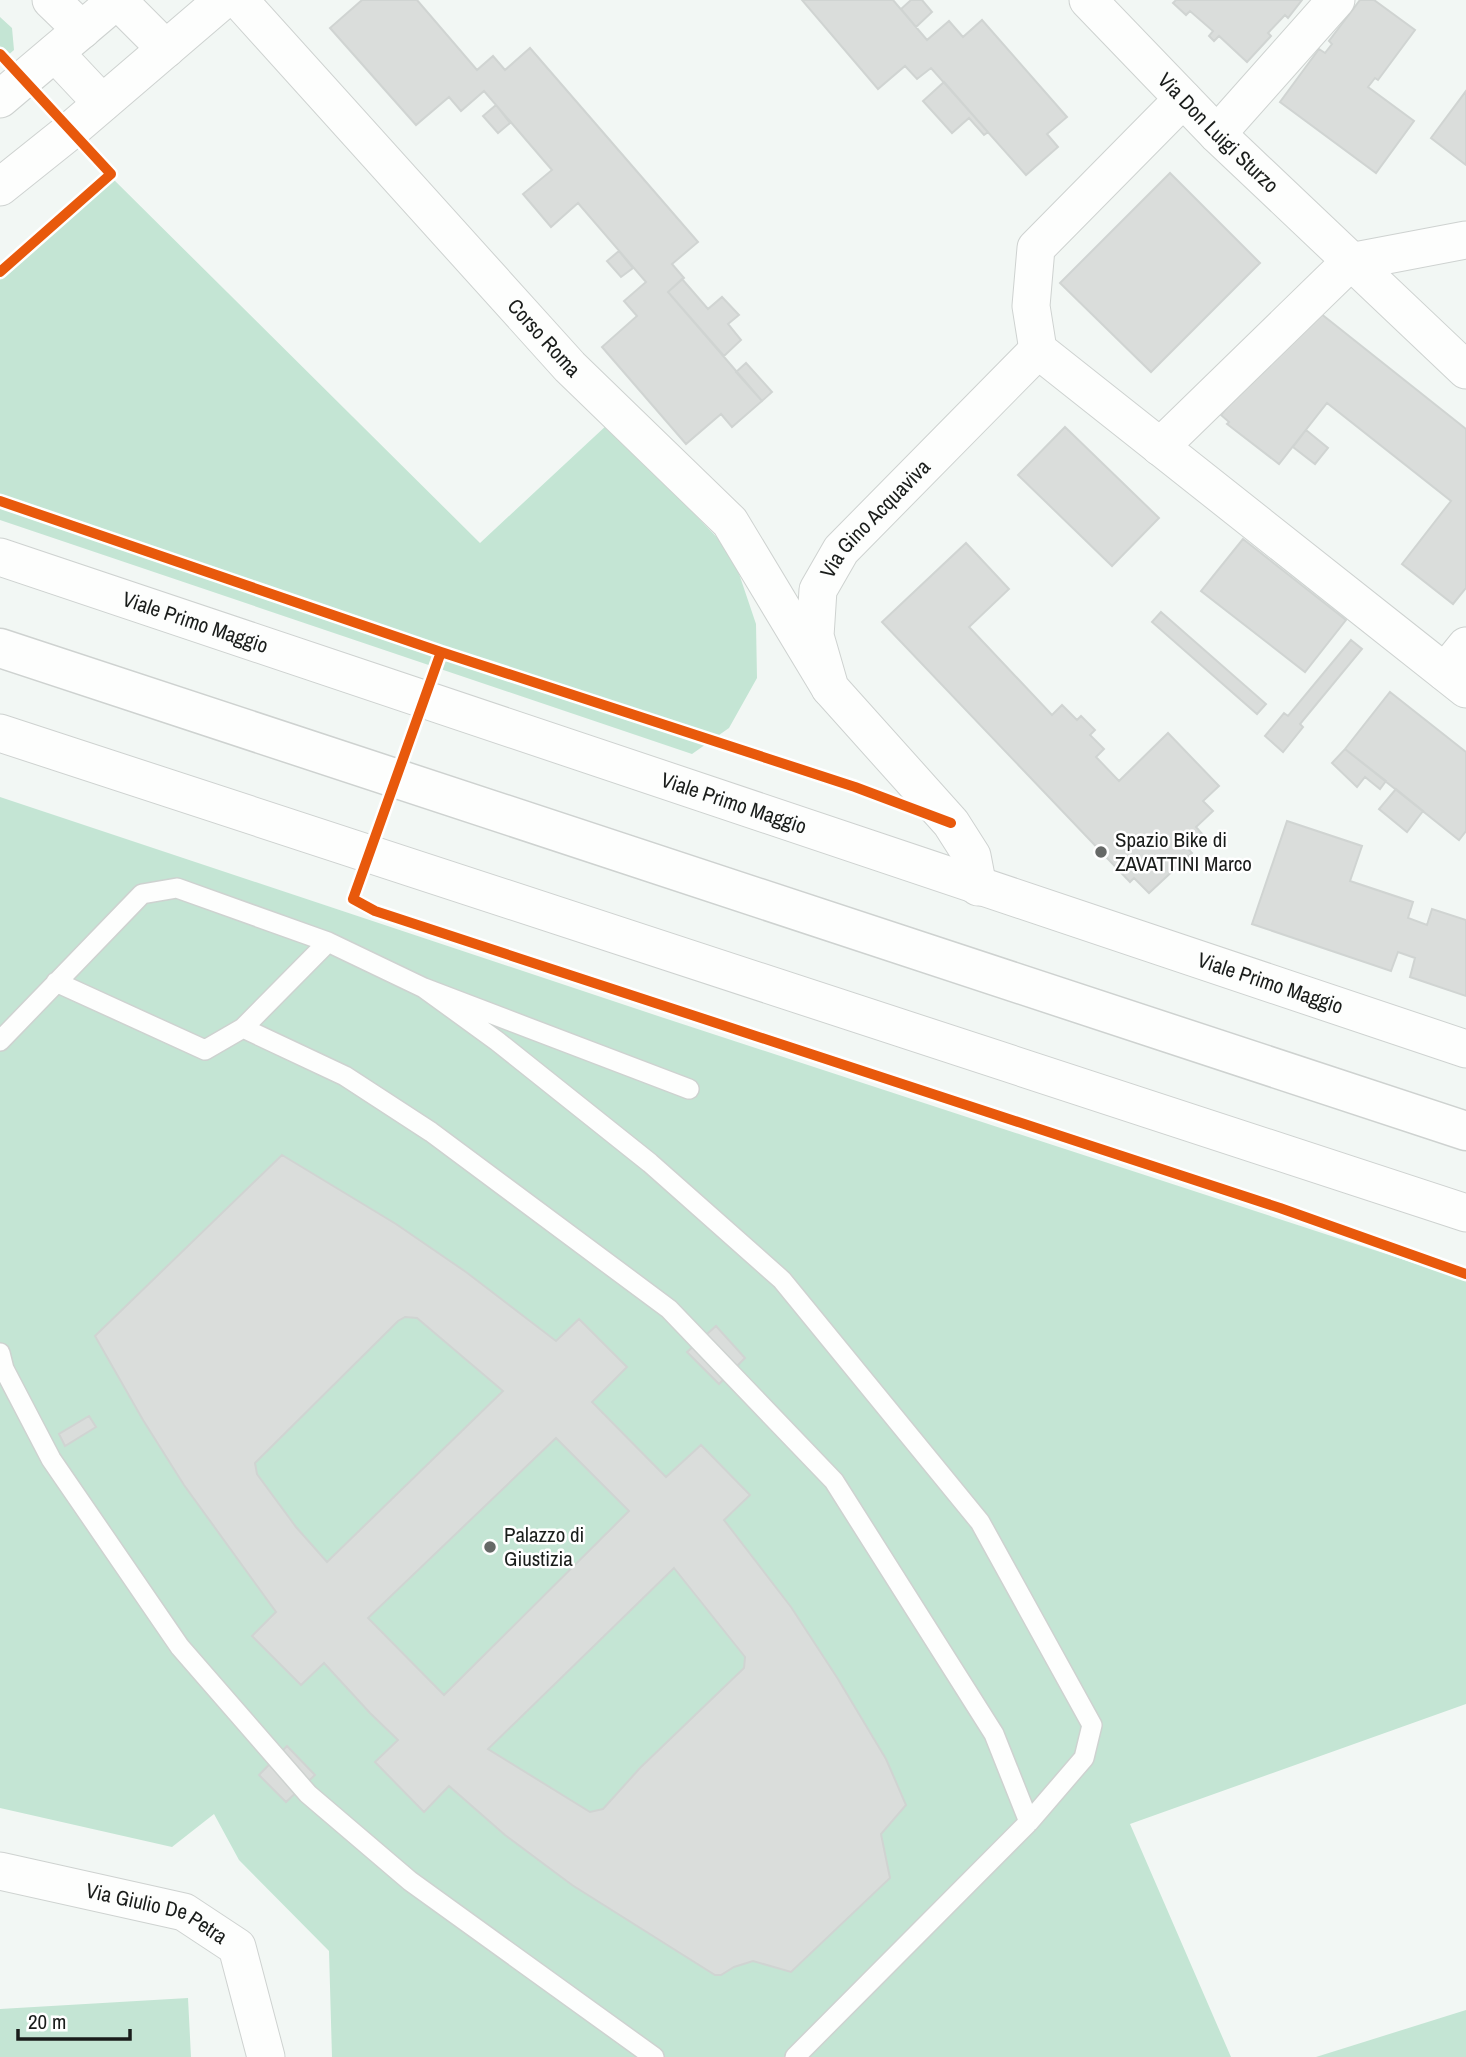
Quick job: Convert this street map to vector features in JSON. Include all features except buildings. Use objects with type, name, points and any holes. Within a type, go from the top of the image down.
[{"type":"street","points":[[51,0],[69,42],[102,103]]},
{"type":"street","points":[[0,99],[117,0],[166,49]]},
{"type":"street","points":[[0,187],[223,0]]},
{"type":"street","name":"Corso Roma","points":[[239,0],[570,367],[730,522],[830,688]]},
{"type":"street","name":"Via Don Luigi Sturzo","points":[[1088,0],[1217,134],[1466,370]]},
{"type":"street","points":[[1217,134],[1336,0]]},
{"type":"street","points":[[1183,99],[1036,248],[1031,306],[1038,350],[1160,447],[1459,669]]},
{"type":"street","points":[[1160,447],[1350,262],[1466,240]]},
{"type":"street","name":"Via Gino Acquaviva","points":[[978,887],[972,856],[951,823],[830,688],[815,636],[818,590],[841,550],[1038,350]]},
{"type":"street","name":"Viale Primo Maggio","points":[[0,557],[1466,1049]]},
{"type":"street","points":[[0,648],[1466,1131]]},
{"type":"street","points":[[0,733],[1466,1213]]},
{"type":"street","name":"Via Giulio De Petra","points":[[0,1871],[184,1912],[237,1947],[266,2057]]},
{"type":"lane","points":[[0,1041],[142,894],[177,888],[328,942],[424,988],[688,1089]]},
{"type":"lane","points":[[56,982],[205,1050],[243,1028],[328,942]]},
{"type":"lane","points":[[424,988],[497,1041],[650,1163],[782,1280],[980,1522],[1092,1725],[1084,1758],[1028,1822],[794,2057]]},
{"type":"lane","points":[[243,1028],[345,1076],[431,1132],[668,1308],[834,1481],[994,1734],[1028,1822]]},
{"type":"lane","points":[[0,1353],[4,1369],[51,1459],[180,1647],[309,1794],[410,1881],[654,2057]]},
{"type":"green space","points":[[0,17],[12,28],[14,50],[0,62]]},
{"type":"green space","points":[[105,171],[480,543],[608,424],[732,553],[756,624],[757,678],[729,728],[692,754],[0,520],[0,270]]},
{"type":"green space","points":[[0,797],[661,1017],[1466,1280],[1466,1704],[1130,1824],[1231,2057],[332,2057],[329,1951],[239,1860],[214,1814],[172,1847],[0,1808]]},
{"type":"green space","points":[[188,1998],[191,2057],[0,2057],[0,2009]]},
{"type":"green space","points":[[1466,2010],[1466,2057],[1316,2057]]},
{"type":"cycle path","points":[[0,54],[111,174],[0,272]]},
{"type":"cycle path","points":[[0,501],[441,652],[855,787],[951,823]]},
{"type":"cycle path","points":[[441,652],[353,899],[375,911],[1280,1208],[1466,1274]]},
{"type":"place","name":"Spazio Bike di ZAVATTINI Marco","points":[[1101,852]]},
{"type":"place","name":"Palazzo di Giustizia","points":[[490,1547]]}]
